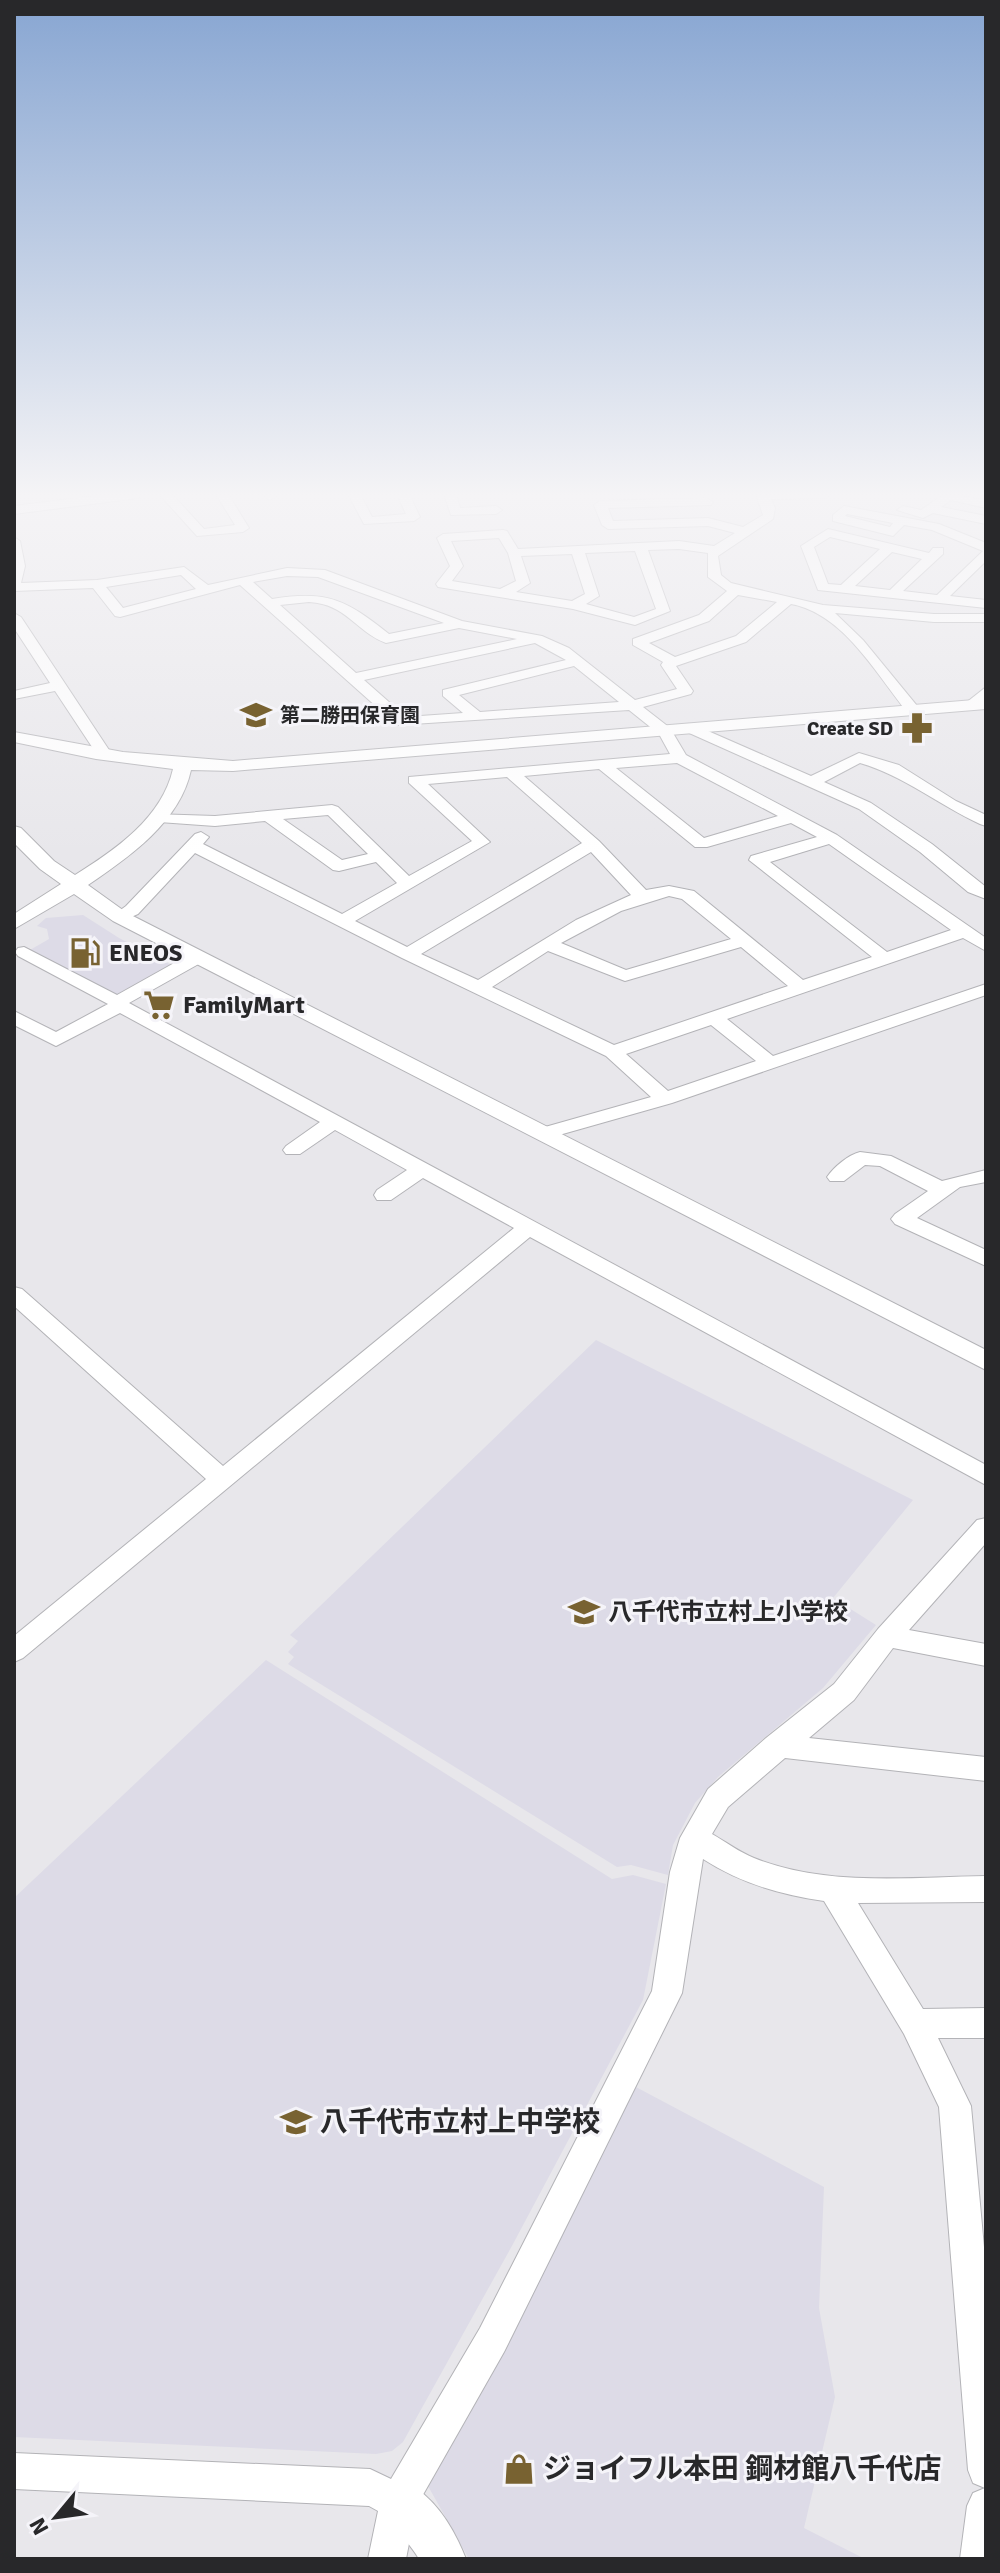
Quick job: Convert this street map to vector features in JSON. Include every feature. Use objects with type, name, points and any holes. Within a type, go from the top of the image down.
[{"type":"street","points":[[282,614],[402,722],[632,705],[686,691],[668,665],[741,639],[771,614]]},
{"type":"street","points":[[353,614],[416,665]]},
{"type":"street","points":[[432,614],[459,624],[537,639],[564,651],[665,731],[680,758],[831,838],[986,946]]},
{"type":"street","points":[[609,614],[635,621],[654,614]]},
{"type":"street","points":[[674,662],[638,642],[708,614]]},
{"type":"street","points":[[827,614],[837,621],[913,710]]},
{"type":"street","points":[[893,614],[986,618]]},
{"type":"street","points":[[14,617],[31,648],[105,756]]},
{"type":"street","points":[[386,639],[459,624]]},
{"type":"street","points":[[354,678],[537,639]]},
{"type":"street","points":[[14,651],[31,648]]},
{"type":"street","points":[[477,717],[448,693],[578,661]]},
{"type":"street","points":[[14,695],[57,686]]},
{"type":"street","points":[[14,737],[105,756],[183,765],[233,766],[979,705],[986,691]]},
{"type":"street","points":[[692,729],[865,806],[982,888]]},
{"type":"street","points":[[342,921],[482,842],[415,780],[680,758]]},
{"type":"street","points":[[813,781],[859,758],[894,768],[950,804],[986,821]]},
{"type":"street","points":[[602,764],[701,844],[794,817]]},
{"type":"street","points":[[14,923],[71,884],[92,875],[159,817],[183,775],[183,765]]},
{"type":"street","points":[[71,884],[78,871],[135,827],[149,810],[169,774],[183,765]]},
{"type":"street","points":[[715,778],[755,766],[775,767]]},
{"type":"street","points":[[511,772],[593,844],[642,896]]},
{"type":"street","points":[[159,817],[215,821],[332,810],[409,885]]},
{"type":"street","points":[[268,816],[339,866],[379,856]]},
{"type":"street","points":[[120,917],[132,910],[215,821]]},
{"type":"street","points":[[17,838],[71,884],[120,917],[986,1361]]},
{"type":"street","points":[[831,838],[757,860],[884,958]]},
{"type":"street","points":[[408,954],[593,844]]},
{"type":"street","points":[[194,846],[408,954],[613,1052],[665,1099]]},
{"type":"street","points":[[478,988],[601,913],[642,896],[673,889],[681,890],[799,986]]},
{"type":"street","points":[[613,1052],[965,931]]},
{"type":"street","points":[[549,945],[625,976],[744,941]]},
{"type":"street","points":[[24,952],[117,1002],[198,957]]},
{"type":"street","points":[[545,1133],[665,1099],[986,989]]},
{"type":"street","points":[[99,992],[94,1001],[111,1010]]},
{"type":"street","points":[[14,1017],[56,1040],[120,1005],[986,1476]]},
{"type":"street","points":[[713,1017],[770,1063]]},
{"type":"street","points":[[293,1150],[334,1122]]},
{"type":"street","points":[[837,1177],[860,1158],[884,1160],[941,1189]]},
{"type":"street","points":[[384,1195],[421,1170]]},
{"type":"street","points":[[986,1176],[954,1182],[902,1219],[986,1259]]},
{"type":"street","points":[[14,1651],[527,1228]]},
{"type":"street","points":[[14,1294],[221,1478]]},
{"type":"street","points":[[387,2559],[399,2501],[492,2340],[667,1993],[685,1872],[694,1838],[718,1798],[776,1746],[844,1692],[887,1636],[975,1552],[986,1527]]},
{"type":"street","points":[[887,1636],[986,1655]]},
{"type":"street","points":[[776,1746],[986,1769]]},
{"type":"street","points":[[694,1838],[746,1869],[785,1881],[833,1889],[986,1889]]},
{"type":"street","points":[[833,1889],[915,2024],[955,2106],[986,2470]]},
{"type":"street","points":[[915,2024],[986,2023]]},
{"type":"street","points":[[14,2471],[370,2488],[399,2501],[426,2528],[444,2559]]},
{"type":"street","points":[[979,2559],[986,2506]]},
{"type":"shaded area","points":[[83,915],[173,966],[117,997],[30,950],[49,939],[47,929],[37,926],[46,918]]},
{"type":"shaded area","name":"八千代市立村上小学校","points":[[596,1340],[913,1500],[833,1598],[876,1625],[823,1688],[718,1777],[695,1803],[673,1845],[668,1875],[631,1865],[617,1867],[288,1664],[294,1657],[288,1652],[298,1641],[290,1635]]},
{"type":"shaded area","name":"八千代市立村上中学校","points":[[266,1660],[612,1879],[633,1875],[666,1884],[643,2000],[403,2442],[392,2451],[376,2454],[14,2437],[14,1898]]},
{"type":"shaded area","points":[[634,2086],[824,2187],[819,2308],[835,2397],[804,2528],[865,2559],[469,2559],[428,2486]]},
{"type":"place","name":"第二勝田保育園","points":[[256,715]]},
{"type":"place","name":"Create SD","points":[[917,728]]},
{"type":"place","name":"ENEOS","points":[[85,953]]},
{"type":"place","name":"FamilyMart","points":[[159,1005]]},
{"type":"place","name":"八千代市立村上小学校","points":[[584,1612]]},
{"type":"place","name":"八千代市立村上中学校","points":[[296,2122]]},
{"type":"place","name":"ジョイフル本田 鋼材館八千代店","points":[[519,2469]]}]
